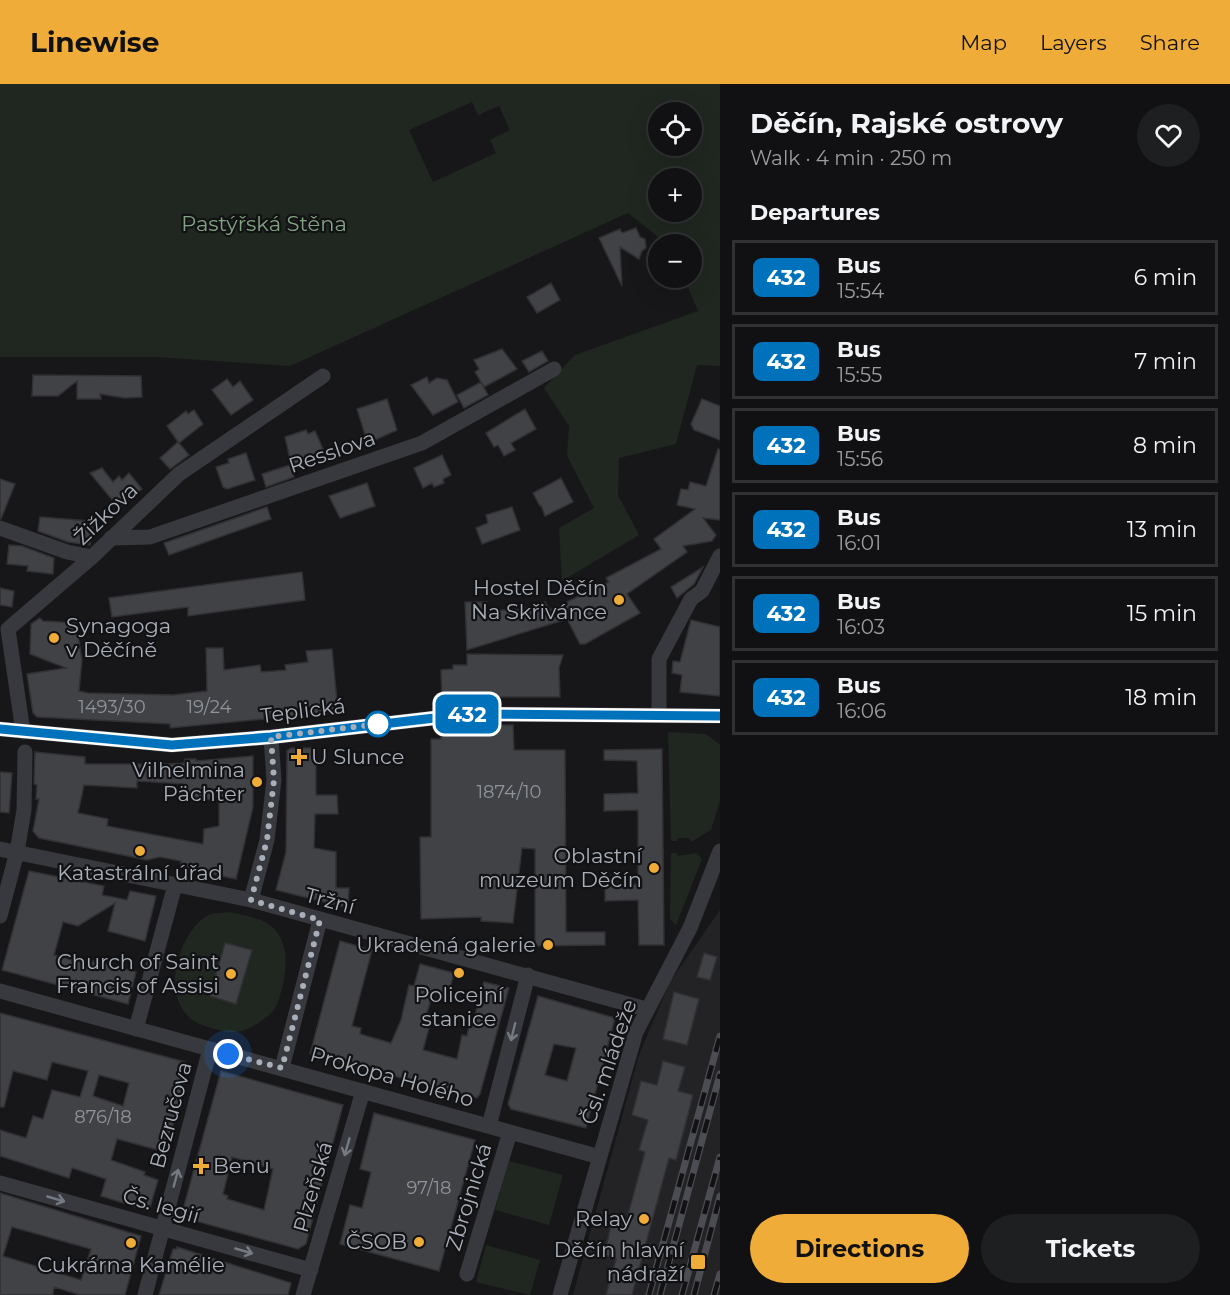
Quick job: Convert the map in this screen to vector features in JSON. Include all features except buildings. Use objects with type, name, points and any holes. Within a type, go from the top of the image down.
[{"type":"street","name":"Resslova","points":[[111,538],[150,537],[422,443],[554,369]]},
{"type":"street","name":"Žižkova","points":[[23,732],[4,623],[92,557],[179,474],[323,376]]},
{"type":"street","points":[[0,528],[67,552],[92,557]]},
{"type":"street","points":[[659,714],[659,659],[691,599],[702,591],[720,556]]},
{"type":"street","name":"Teplická","points":[[0,729],[172,745],[271,737],[469,714],[720,716]]},
{"type":"street","points":[[251,900],[267,840],[274,780],[271,737]]},
{"type":"street","points":[[0,916],[17,852],[24,810],[25,752]]},
{"type":"street","name":"Tržní","points":[[0,849],[251,900],[646,1009]]},
{"type":"street","name":"Čsl. mládeže","points":[[560,1295],[636,1032],[690,928],[720,851]]},
{"type":"street","points":[[136,1029],[175,885]]},
{"type":"street","points":[[282,1068],[320,920]]},
{"type":"street","name":"Zbrojnická","points":[[489,1126],[528,975]]},
{"type":"street","name":"Prokopa Holého","points":[[0,991],[600,1157]]},
{"type":"street","name":"Bezručova","points":[[145,1295],[210,1049]]},
{"type":"street","name":"Plzeňská","points":[[303,1295],[363,1091]]},
{"type":"street","name":"Zbrojnická","points":[[467,1274],[510,1132]]},
{"type":"street","name":"Čs. legií","points":[[0,1183],[311,1270]]},
{"type":"shaded area","points":[[720,910],[720,1295],[573,1295],[639,1055],[670,982]]},
{"type":"green space","name":"Pastýřská Stěna","points":[[0,84],[720,84],[720,366],[697,365],[676,444],[619,458],[618,495],[639,535],[562,581],[559,528],[594,508],[567,456],[569,426],[544,388],[575,355],[698,311],[688,288],[702,288],[702,234],[654,234],[628,213],[290,366],[156,357],[0,357]],"holes":[[[472,102],[478,115],[499,106],[510,130],[490,140],[496,153],[433,182],[409,130]]]},
{"type":"green space","points":[[668,732],[706,734],[720,745],[720,801],[711,830],[691,842],[689,838],[678,838],[677,841],[671,841]]},
{"type":"green space","points":[[671,853],[677,853],[678,856],[697,853],[702,859],[676,925],[670,919]]},
{"type":"green space","points":[[230,912],[261,920],[273,927],[282,941],[286,958],[283,984],[274,1010],[255,1025],[237,1032],[202,1025],[186,1014],[179,1003],[175,976],[182,947],[197,924],[215,913]]},
{"type":"green space","points":[[509,1161],[563,1175],[549,1225],[495,1210]]},
{"type":"green space","points":[[486,1245],[540,1260],[530,1295],[476,1282]]},
{"type":"railway","points":[[649,1295],[720,1036]]},
{"type":"railway","points":[[660,1295],[720,1074]]},
{"type":"railway","points":[[682,1295],[720,1157]]},
{"type":"railway","points":[[694,1295],[720,1196]]},
{"type":"railway","points":[[714,1295],[720,1274]]},
{"type":"bus line","name":"432","points":[[0,729],[172,745],[271,737],[469,714],[720,716]]},
{"type":"place","name":"Hostel Děčín Na Skřivánce","points":[[619,600]]},
{"type":"place","name":"Synagoga v Děčíně","points":[[54,638]]},
{"type":"place","name":"U Slunce","points":[[299,757]]},
{"type":"place","name":"Vilhelmina Pächter","points":[[257,782]]},
{"type":"place","name":"Katastrální úřad","points":[[140,851]]},
{"type":"place","name":"Oblastní muzeum Děčín","points":[[654,868]]},
{"type":"place","name":"Ukradená galerie","points":[[548,945]]},
{"type":"place","name":"Policejní stanice","points":[[459,973]]},
{"type":"place","name":"Church of Saint Francis of Assisi","points":[[231,974]]},
{"type":"place","name":"Benu","points":[[201,1166]]},
{"type":"place","name":"Relay","points":[[644,1219]]},
{"type":"place","name":"ČSOB","points":[[419,1242]]},
{"type":"place","name":"Cukrárna Kamélie","points":[[131,1243]]},
{"type":"place","name":"Děčín hlavní nádraží","points":[[698,1262]]},
{"type":"route","points":[[228,1054],[282,1068],[320,920],[251,900],[267,840],[274,780],[271,737],[378,724]]}]
